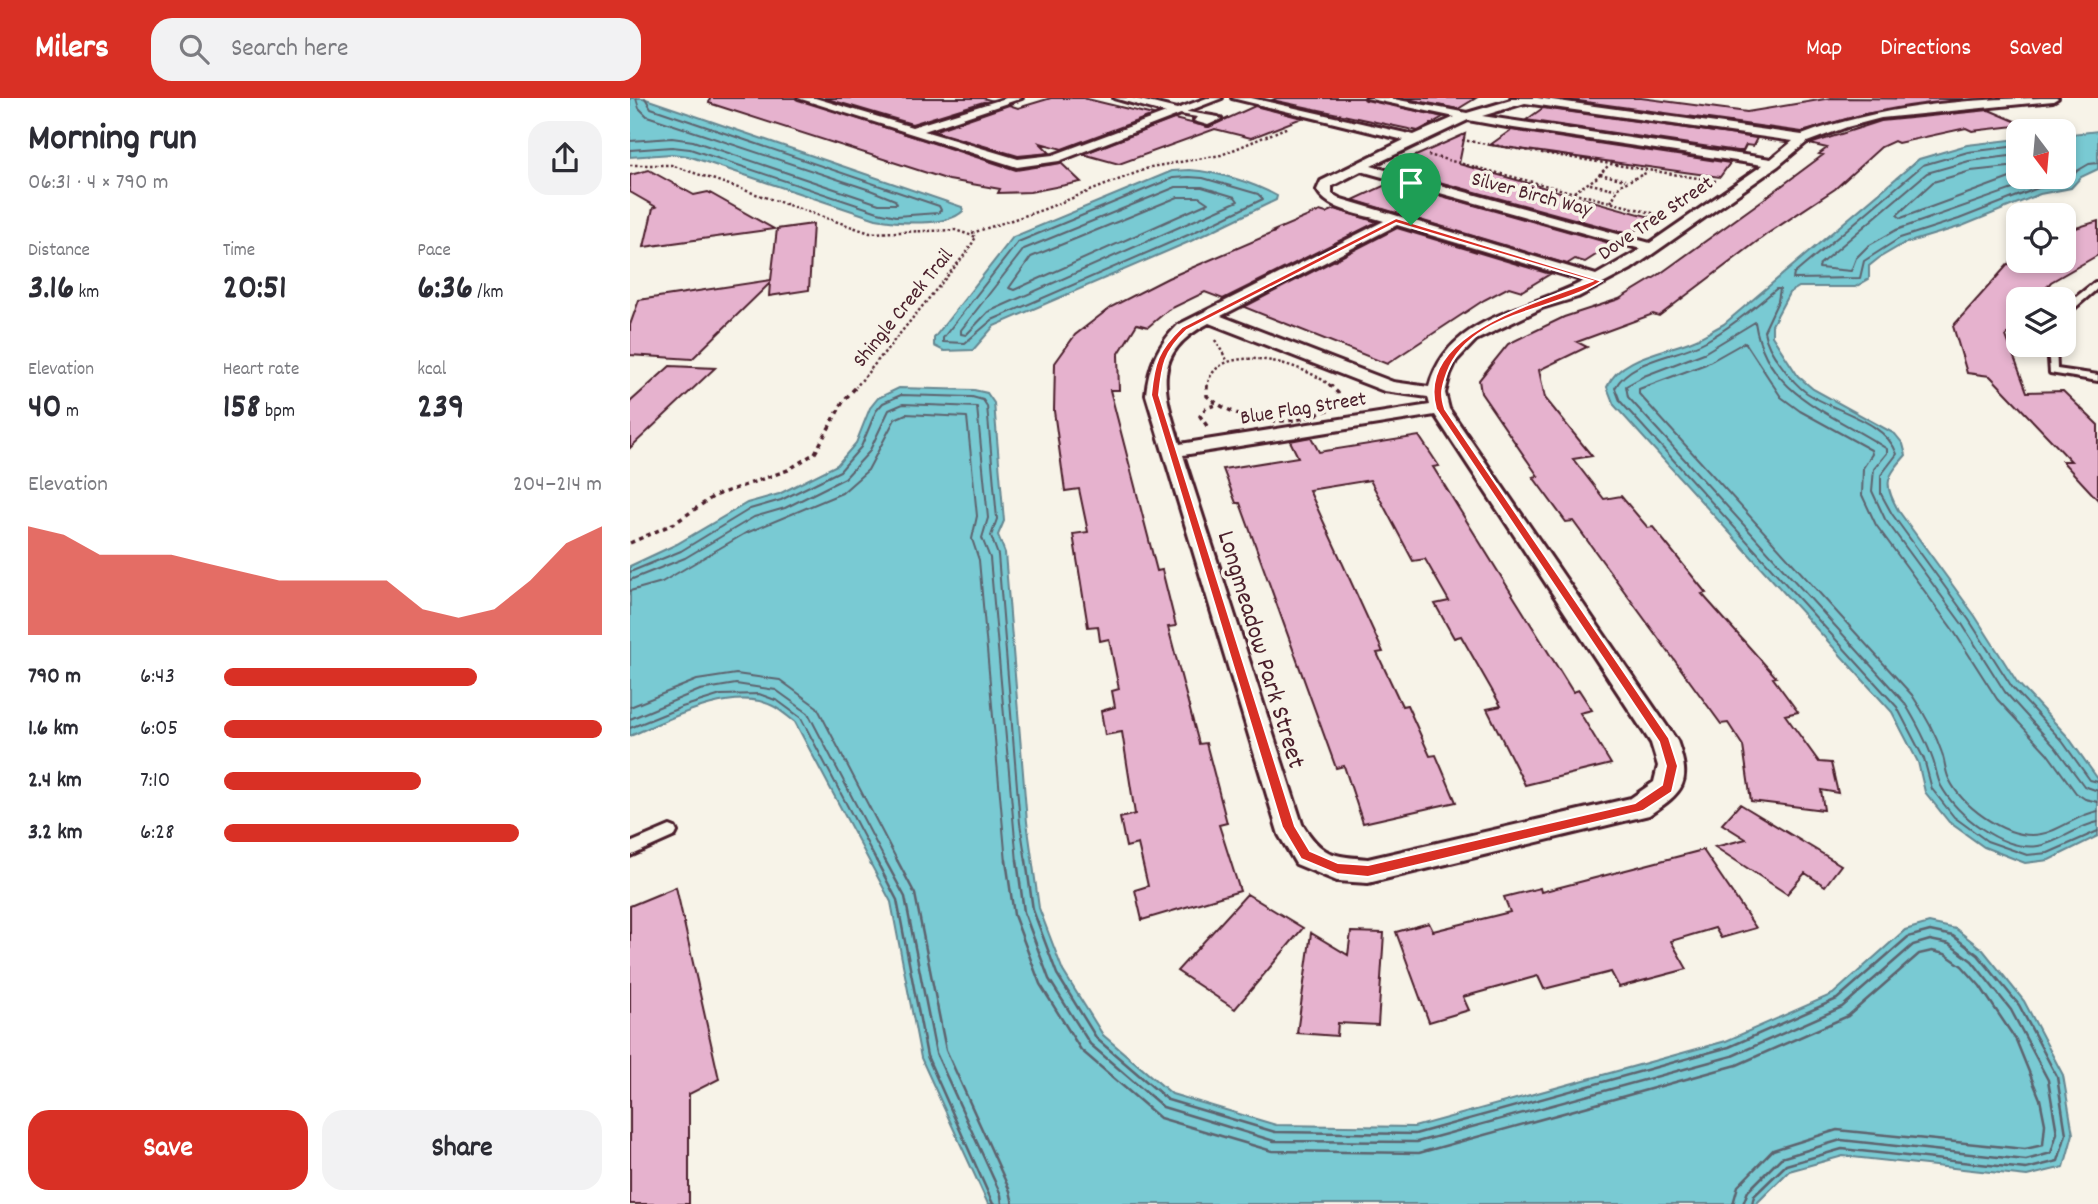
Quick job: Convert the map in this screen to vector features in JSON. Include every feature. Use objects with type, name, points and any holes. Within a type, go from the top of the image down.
[{"type":"street","points":[[912,131],[1017,98]]},
{"type":"street","points":[[1119,98],[1176,112]]},
{"type":"street","points":[[812,99],[1006,160],[1036,162],[1055,158],[1217,98]]},
{"type":"street","points":[[1237,98],[1415,139]]},
{"type":"street","points":[[1371,98],[1468,116],[1774,163]]},
{"type":"street","name":"Dove Tree Street","points":[[1438,401],[1448,359],[1469,336],[1495,322],[1599,281],[1653,248],[1774,163],[1803,139],[1843,124],[1881,115],[2053,98]]},
{"type":"street","points":[[1599,281],[1336,202],[1327,196],[1324,190],[1326,184],[1415,139],[1468,116],[1523,99],[1803,139]]},
{"type":"street","name":"Silver Birch Way","points":[[1359,167],[1653,248]]},
{"type":"street","name":"Longmeadow Park Street","points":[[1396,220],[1184,329],[1169,343],[1158,365],[1155,395],[1289,827],[1306,855],[1337,869],[1368,871],[1639,807],[1667,788],[1672,766],[1664,741],[1438,401]]},
{"type":"street","points":[[1206,316],[1390,387],[1438,401]]},
{"type":"street","name":"Blue Flag Street","points":[[1172,451],[1438,401]]},
{"type":"lane","points":[[1176,112],[1199,118]]},
{"type":"lane","points":[[2076,301],[2098,284]]},
{"type":"lane","points":[[2053,357],[2053,371],[2098,378]]},
{"type":"lane","points":[[630,850],[670,832]]},
{"type":"path","points":[[972,233],[1042,210],[1157,165],[1226,153],[1294,124]]},
{"type":"path","points":[[1453,138],[1727,182]]},
{"type":"path","points":[[1423,153],[1673,218]]},
{"type":"path","name":"Shingle Creek Trail","points":[[630,165],[671,165],[870,233],[953,230],[972,233],[976,237],[967,252],[908,321],[874,367],[844,400],[815,453],[788,470],[714,496],[675,523],[630,543]]},
{"type":"path","points":[[1574,192],[1589,183],[1608,165]]},
{"type":"path","points":[[1611,202],[1615,189],[1626,180],[1652,171]]},
{"type":"path","points":[[1600,174],[1626,180]]},
{"type":"path","points":[[1589,183],[1615,189]]},
{"type":"path","points":[[1257,358],[1295,368],[1335,386],[1340,403],[1320,415],[1299,418],[1249,419],[1225,411],[1207,396],[1210,371],[1227,360],[1257,358]]},
{"type":"water","points":[[630,98],[643,98],[962,207],[963,211],[946,220],[934,222],[876,219],[688,156],[672,154],[630,157]]},
{"type":"water","points":[[2098,131],[2098,169],[2076,182],[2076,134]]},
{"type":"water","points":[[2006,140],[2006,189],[2066,189],[2040,194],[2018,203],[2006,203],[2006,208],[1962,226],[1903,244],[1869,266],[1869,279],[1855,287],[1799,287],[1789,293],[1772,325],[1772,336],[1798,376],[1813,389],[1895,434],[1903,444],[1906,455],[1889,481],[1890,493],[1898,510],[1975,616],[2017,682],[2068,737],[2098,779],[2098,836],[2049,860],[2025,863],[1984,847],[1949,822],[1925,792],[1918,762],[1892,712],[1614,405],[1607,387],[1622,368],[1633,362],[1694,340],[1724,324],[1919,159],[1967,145]]},
{"type":"water","points":[[1189,170],[1223,175],[1246,182],[1277,196],[1276,200],[1191,241],[994,326],[973,350],[944,351],[934,346],[934,338],[1013,237],[1172,171]]},
{"type":"water","points":[[899,388],[974,390],[987,393],[994,403],[1004,521],[998,535],[1005,553],[1027,822],[1039,908],[1063,971],[1103,1035],[1172,1094],[1276,1125],[1414,1127],[1726,1041],[1833,994],[1905,930],[1929,923],[1956,929],[1983,950],[2024,1001],[2063,1075],[2073,1134],[2064,1167],[2027,1176],[1843,1156],[1789,1171],[1756,1204],[988,1204],[921,1058],[891,902],[795,722],[773,706],[757,701],[739,700],[701,707],[630,736],[630,566],[677,544],[747,503],[779,494],[837,465],[856,443],[870,408],[878,398]]},
{"type":"building","points":[[710,98],[795,98],[1016,170],[1061,163],[1081,182],[1030,192],[998,193],[1000,189],[949,180],[709,103]]},
{"type":"building","points":[[824,98],[983,98],[990,100],[912,124]]},
{"type":"building","points":[[1051,98],[1083,98],[1153,115],[1062,149],[1040,143],[1050,153],[1018,156],[933,131],[1009,105],[1018,108]]},
{"type":"building","points":[[1363,98],[1443,117],[1418,131],[1272,100]]},
{"type":"building","points":[[1402,98],[1476,98],[1458,109]]},
{"type":"building","points":[[1557,98],[1641,98],[1747,112],[1831,98],[1964,99],[1864,114],[1802,132]]},
{"type":"building","points":[[1255,106],[1302,118],[1251,138],[1215,129],[1119,164],[1083,154],[1174,119],[1209,127]]},
{"type":"building","points":[[1543,108],[1757,138],[1753,146],[1746,145],[1743,151],[1737,151],[1526,120]]},
{"type":"building","points":[[1989,110],[2010,119],[2006,119],[2006,127],[1972,131],[1966,128],[1898,143],[1894,141],[1881,147],[1835,189],[1767,234],[1659,316],[1653,314],[1577,342],[1587,347],[1539,370],[1545,398],[1592,456],[1573,459],[1604,499],[1621,496],[1648,528],[1653,527],[1706,593],[1702,594],[1776,677],[1773,678],[1798,712],[1785,715],[1819,762],[1831,763],[1838,793],[1821,790],[1824,810],[1751,801],[1743,746],[1728,723],[1721,724],[1573,521],[1566,522],[1533,477],[1538,476],[1481,393],[1479,380],[1508,344],[1564,317],[1619,299],[1657,276],[1823,155],[1819,154],[1827,148],[1810,144],[1881,121]]},
{"type":"building","points":[[1511,130],[1730,163],[1720,177],[1490,145]]},
{"type":"building","points":[[1465,134],[1459,164],[1654,218],[1629,234],[1410,174],[1414,172],[1393,166]]},
{"type":"building","points":[[649,170],[694,195],[708,192],[774,229],[644,247],[653,208],[656,207],[630,192],[630,175]]},
{"type":"building","points":[[1392,182],[1613,244],[1585,262],[1575,259],[1567,264],[1353,200]]},
{"type":"building","points":[[1335,209],[1377,222],[1223,299],[1205,292],[1168,310],[1148,327],[1137,324],[1118,355],[1119,390],[1110,390],[1157,571],[1162,570],[1176,626],[1168,627],[1199,744],[1206,743],[1227,823],[1219,825],[1240,891],[1142,920],[1135,890],[1148,886],[1138,844],[1126,847],[1120,818],[1135,814],[1122,732],[1105,735],[1101,711],[1115,707],[1112,691],[1119,689],[1109,639],[1100,641],[1098,626],[1088,627],[1073,534],[1088,532],[1079,489],[1065,491],[1054,411],[1055,363],[1075,335],[1111,307],[1168,278],[1275,232],[1273,231],[1320,211],[1326,213]]},
{"type":"building","points":[[2098,221],[2098,255],[2076,268],[2076,228]]},
{"type":"building","points":[[813,224],[809,290],[769,296],[770,283],[692,359],[630,355],[630,325],[639,300],[771,280],[777,229]]},
{"type":"building","points":[[1397,228],[1550,274],[1522,291],[1509,287],[1484,300],[1387,364],[1244,307]]},
{"type":"building","points":[[2006,267],[2006,273],[2067,273],[2047,287],[2006,287],[2006,357],[2014,357],[2027,392],[2063,391],[2098,425],[2098,500],[2062,461],[2071,461],[1990,376],[1967,373],[1953,326]]},
{"type":"building","points":[[670,366],[715,368],[630,448],[630,402]]},
{"type":"building","points":[[1419,436],[1439,466],[1433,467],[1573,692],[1579,690],[1592,710],[1580,713],[1611,764],[1525,785],[1487,709],[1501,706],[1461,636],[1454,638],[1435,604],[1449,601],[1425,559],[1413,561],[1370,480],[1309,490],[1383,652],[1377,653],[1402,706],[1407,705],[1430,756],[1436,755],[1456,802],[1363,823],[1344,766],[1336,768],[1240,503],[1236,503],[1223,469],[1298,457],[1290,441],[1311,437],[1319,452]]},
{"type":"building","points":[[1740,804],[1841,865],[1825,886],[1805,873],[1787,894],[1715,847],[1746,839],[1722,824]]},
{"type":"building","points":[[1703,850],[1756,928],[1721,938],[1715,928],[1671,941],[1687,969],[1619,987],[1611,972],[1544,989],[1538,976],[1463,997],[1469,1010],[1429,1022],[1396,932],[1429,923],[1433,931],[1510,912],[1504,897],[1540,888],[1541,892]]},
{"type":"building","points":[[676,887],[719,1079],[689,1094],[689,1204],[630,1204],[630,906]]},
{"type":"building","points":[[1247,894],[1303,928],[1235,1009],[1177,971]]},
{"type":"building","points":[[1351,932],[1384,933],[1378,1025],[1338,1023],[1337,1036],[1297,1033],[1311,933],[1348,955]]},
{"type":"route","points":[[1396,220],[1411,225],[1599,281],[1572,294],[1535,305],[1469,336],[1448,359],[1436,393],[1440,409],[1664,741],[1672,766],[1667,788],[1639,807],[1368,871],[1337,869],[1306,855],[1289,827],[1155,395],[1158,365],[1169,343],[1184,329],[1206,316],[1396,220]]}]
